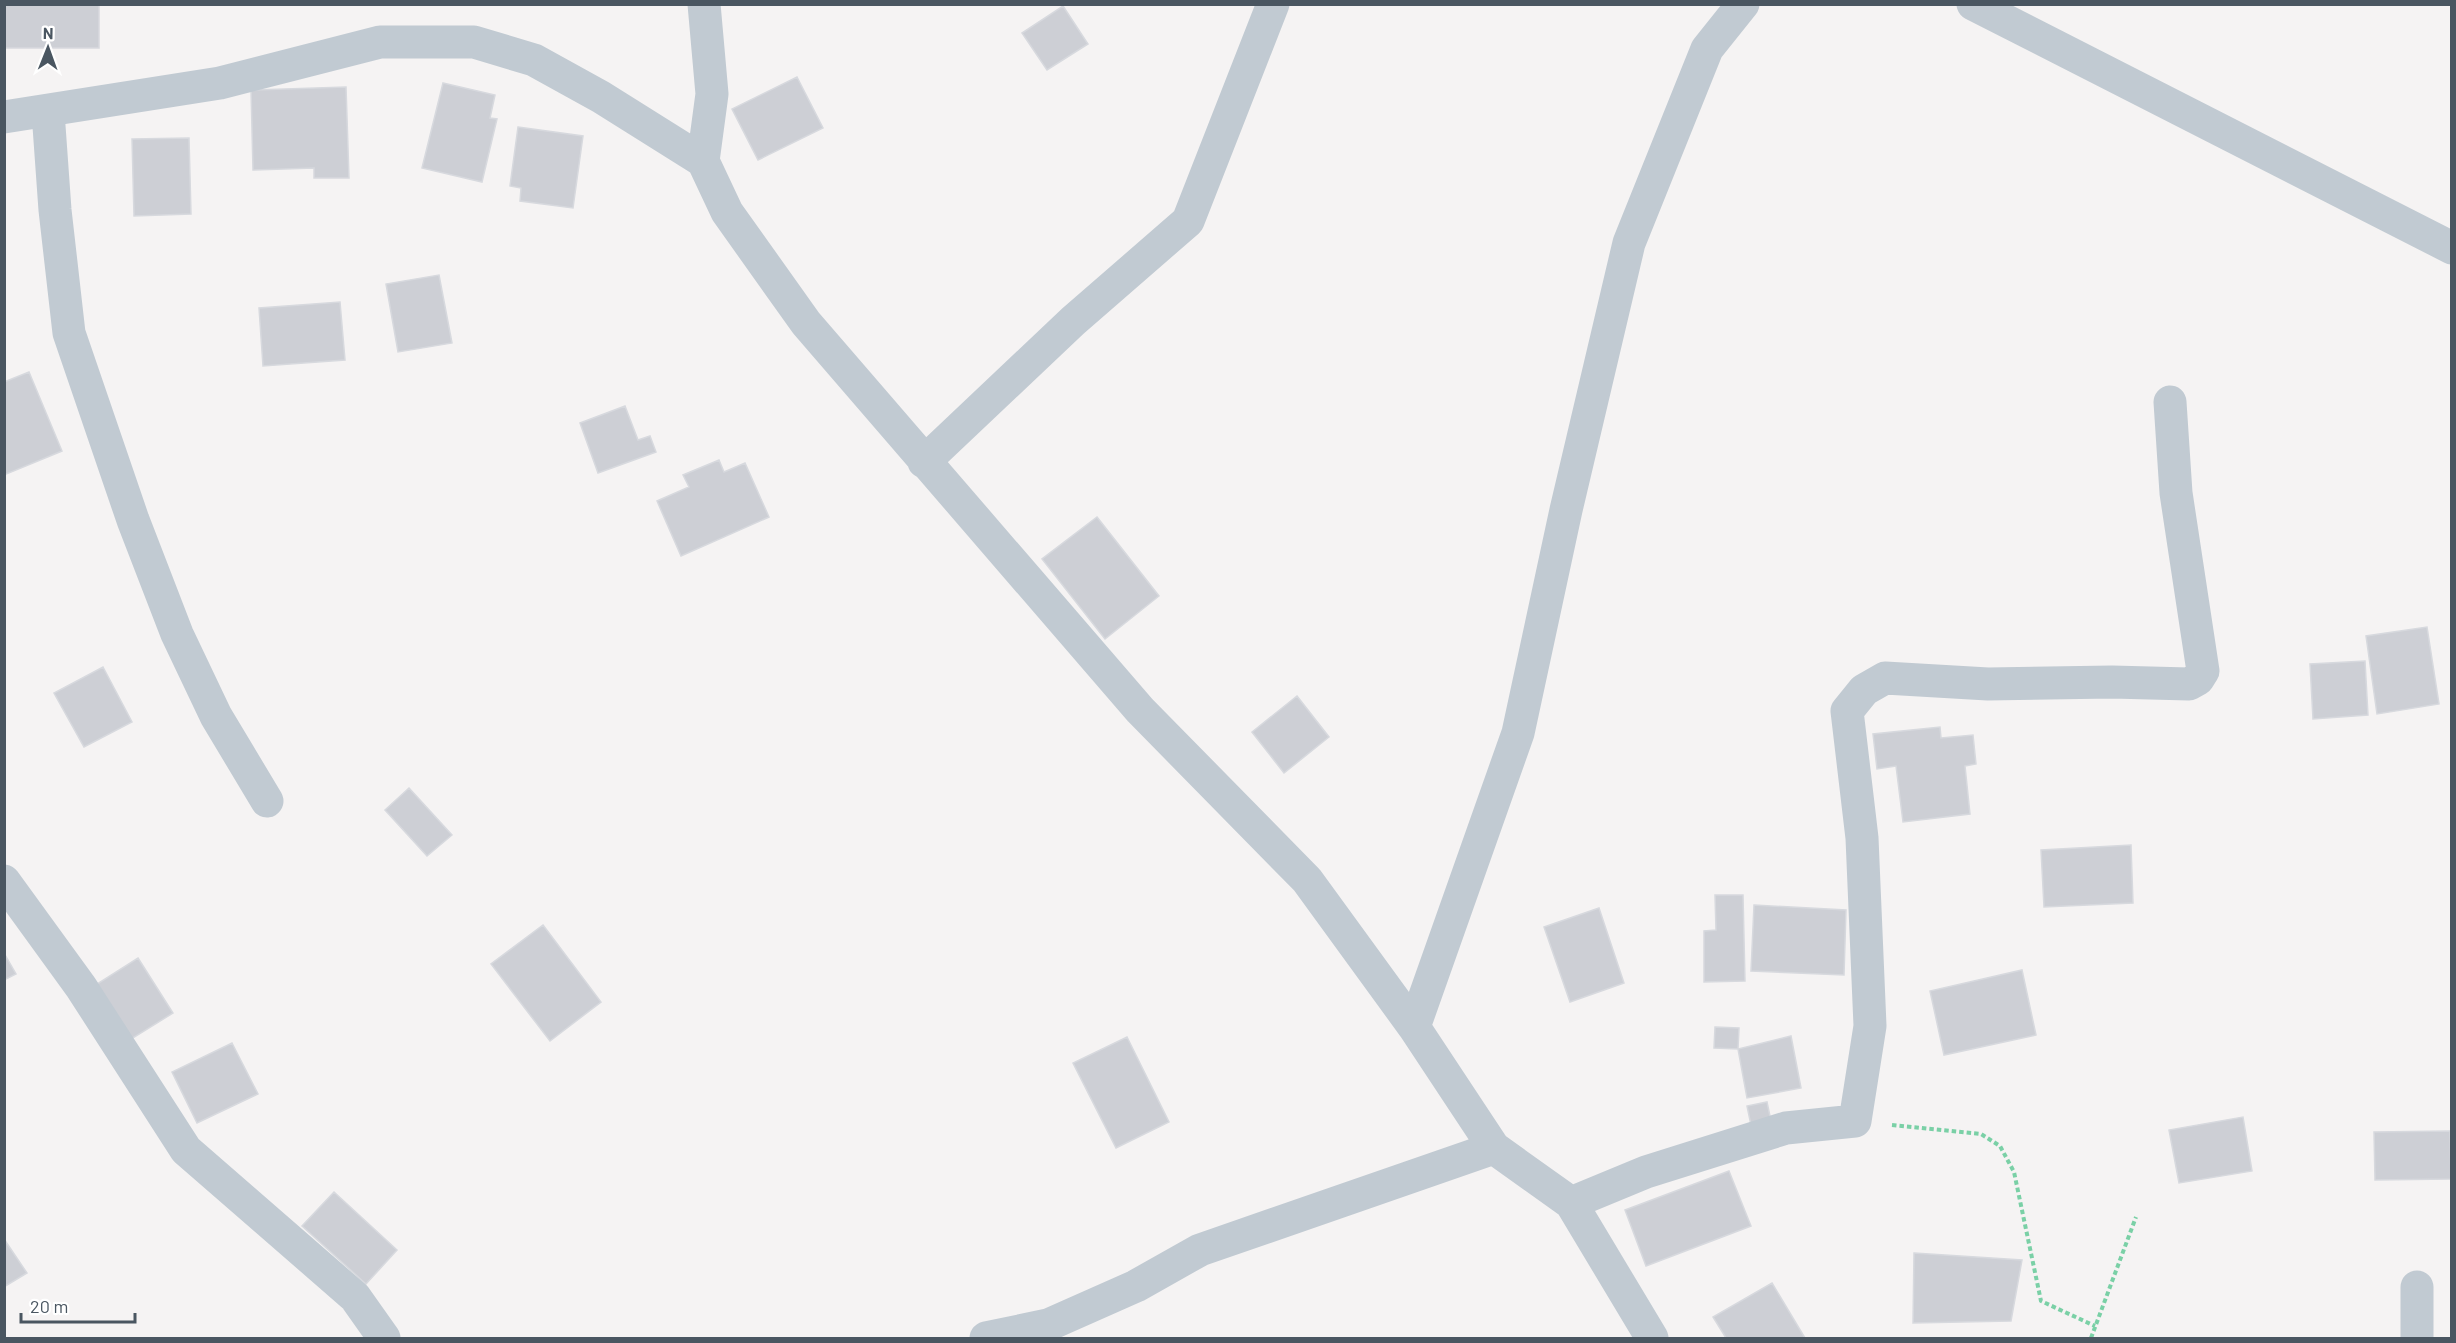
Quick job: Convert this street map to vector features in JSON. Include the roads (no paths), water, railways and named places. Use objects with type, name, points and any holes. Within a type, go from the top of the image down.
[{"type":"street","points":[[704,4],[711,94],[704,161],[727,212],[806,323],[924,462],[1140,710],[1307,880],[1414,1027],[1494,1148],[1571,1203],[1652,1338]]},
{"type":"street","points":[[924,462],[1073,321],[1188,221],[1272,4]]},
{"type":"street","points":[[1414,1027],[1518,733],[1566,510],[1629,243],[1707,49],[1743,4]]},
{"type":"street","points":[[1973,4],[2451,248]]},
{"type":"street","points":[[4,117],[48,112],[220,83],[380,42],[474,42],[534,60],[601,97],[704,161]]},
{"type":"street","points":[[48,112],[55,210],[69,333],[133,520],[177,634],[216,716],[267,801]]},
{"type":"street","points":[[1571,1203],[1646,1172],[1786,1128],[1855,1121],[1870,1026],[1862,838],[1847,711],[1864,690],[1885,678],[1988,684],[2112,682],[2189,684],[2198,679],[2204,671],[2176,493],[2170,402]]},
{"type":"street","points":[[4,881],[81,987],[186,1150],[355,1297],[384,1338]]},
{"type":"street","points":[[986,1338],[1048,1325],[1136,1287],[1200,1250],[1494,1148]]},
{"type":"street","points":[[2417,1287],[2417,1338]]}]
